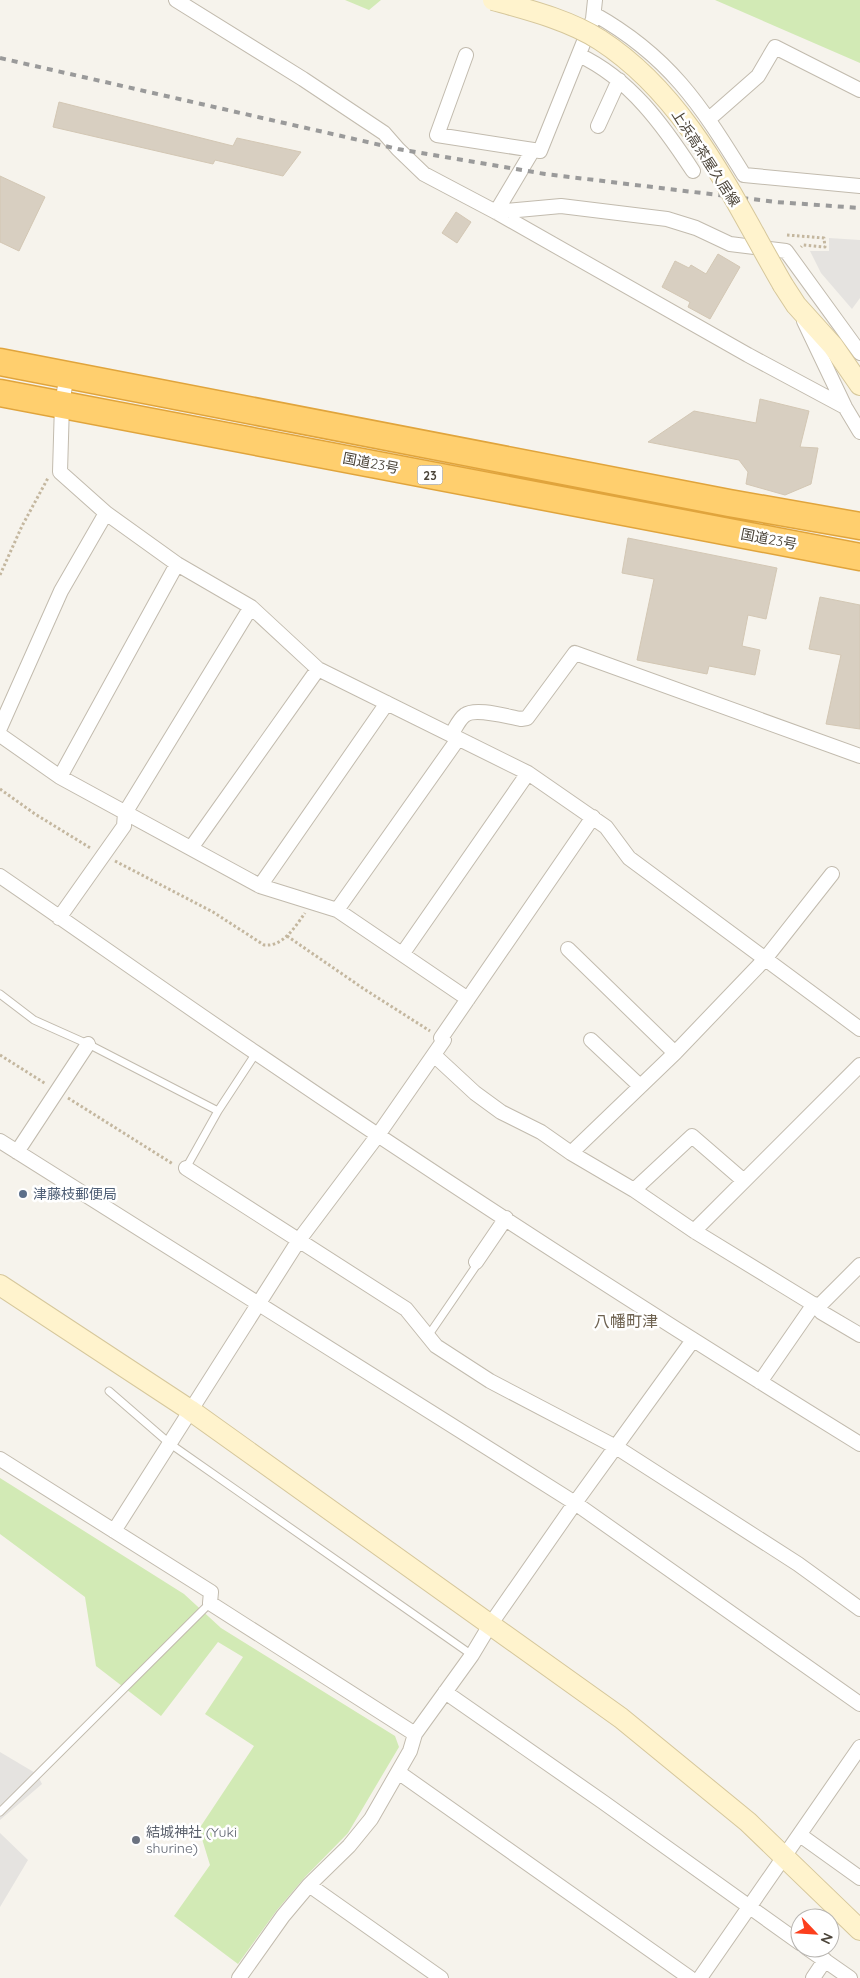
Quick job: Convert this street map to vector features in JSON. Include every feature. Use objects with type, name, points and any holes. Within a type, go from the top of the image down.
[{"type":"highway","name":"国道23号","points":[[0,362],[729,503],[857,523]]},
{"type":"highway","name":"国道23号","points":[[0,393],[860,557]]},
{"type":"street","points":[[176,0],[303,79],[384,133],[424,174],[496,212],[748,355],[845,407]]},
{"type":"street","name":"上浜高茶屋久居線","points":[[493,0],[569,24],[599,39],[645,75],[666,96],[721,176],[796,305],[833,346],[860,385]]},
{"type":"street","points":[[466,55],[437,134],[540,151],[579,55],[594,7],[658,59],[685,87],[709,119],[744,176],[860,186]]},
{"type":"street","points":[[709,119],[758,76],[775,48],[860,90]]},
{"type":"street","points":[[579,55],[592,61],[619,80],[638,97],[677,146],[692,171]]},
{"type":"street","points":[[598,126],[619,80]]},
{"type":"street","points":[[496,212],[534,150]]},
{"type":"street","points":[[496,212],[561,206],[667,219],[696,228],[730,244],[786,251],[860,354]]},
{"type":"street","points":[[796,305],[845,407],[860,432]]},
{"type":"street","points":[[67,374],[62,404],[60,472],[106,513],[177,564],[251,607],[318,669],[528,773],[593,817],[606,827],[629,858],[860,1029]]},
{"type":"street","points":[[0,728],[61,591],[106,513]]},
{"type":"street","points":[[60,777],[177,564]]},
{"type":"street","points":[[59,918],[124,826],[125,813],[251,607]]},
{"type":"street","points":[[337,910],[455,737],[462,718],[470,712],[484,712],[521,719],[527,718],[576,653],[860,756]]},
{"type":"street","points":[[191,848],[318,669]]},
{"type":"street","points":[[260,886],[387,703]]},
{"type":"street","points":[[0,735],[60,777],[260,886],[337,910],[403,953],[468,999]]},
{"type":"street","points":[[403,953],[528,773]]},
{"type":"street","points":[[114,1531],[299,1240],[435,1056],[443,1039],[468,999],[593,817]]},
{"type":"street","points":[[571,1153],[675,1053],[766,959],[832,874]]},
{"type":"street","points":[[0,876],[378,1135],[693,1340],[860,1444]]},
{"type":"street","points":[[568,949],[675,1053]]},
{"type":"street","points":[[591,1040],[640,1086]]},
{"type":"street","points":[[17,1152],[88,1044]]},
{"type":"street","points":[[435,1056],[475,1093],[501,1112],[542,1132],[571,1153],[634,1190],[694,1231],[816,1305],[821,1312],[860,1335]]},
{"type":"street","points":[[694,1231],[860,1065]]},
{"type":"street","points":[[634,1190],[692,1136],[744,1181]]},
{"type":"street","points":[[0,1141],[575,1503],[860,1704]]},
{"type":"street","points":[[186,1168],[406,1309],[436,1346],[490,1381],[616,1447],[773,1548],[860,1609]]},
{"type":"street","points":[[476,1262],[506,1218]]},
{"type":"street","points":[[760,1382],[816,1305],[860,1265]]},
{"type":"street","points":[[0,1285],[190,1410],[620,1718],[748,1822],[860,1930]]},
{"type":"street","points":[[239,1978],[309,1885],[349,1846],[371,1819],[410,1751],[415,1734],[472,1655],[490,1625],[575,1503],[693,1340]]},
{"type":"street","points":[[0,1459],[211,1592],[210,1603],[415,1734]]},
{"type":"street","points":[[445,1692],[790,1936]]},
{"type":"street","points":[[700,1978],[860,1747]]},
{"type":"street","points":[[398,1772],[690,1978]]},
{"type":"street","points":[[800,1835],[860,1878]]},
{"type":"street","points":[[309,1885],[441,1978]]},
{"type":"street","points":[[822,1958],[850,1978]]},
{"type":"street","points":[[813,1978],[825,1960]]},
{"type":"lane","points":[[0,994],[34,1020],[88,1044],[218,1111]]},
{"type":"lane","points":[[186,1168],[218,1111],[256,1053]]},
{"type":"lane","points":[[428,1336],[476,1266],[476,1262]]},
{"type":"lane","points":[[109,1391],[169,1443],[472,1655]]},
{"type":"lane","points":[[0,1812],[210,1603]]},
{"type":"path","points":[[778,234],[824,238],[825,247],[803,245],[801,248]]},
{"type":"path","points":[[0,575],[40,490],[50,475],[60,472]]},
{"type":"path","points":[[0,789],[35,814],[104,855],[213,912],[264,945],[274,946],[287,936],[313,902]]},
{"type":"path","points":[[287,936],[364,989],[443,1039]]},
{"type":"path","points":[[0,1055],[183,1170],[186,1168]]},
{"type":"green space","points":[[345,0],[381,0],[369,10]]},
{"type":"green space","points":[[715,0],[860,0],[860,63]]},
{"type":"green space","points":[[0,1478],[184,1594],[221,1628],[395,1736],[399,1747],[348,1833],[305,1877],[277,1910],[238,1964],[174,1916],[210,1865],[199,1829],[254,1746],[205,1714],[243,1657],[218,1642],[161,1716],[96,1666],[85,1597],[0,1534]]},
{"type":"shaded area","points":[[829,238],[860,240],[860,298],[852,309],[821,273],[810,251],[829,251]]},
{"type":"shaded area","points":[[0,1752],[37,1774],[42,1784],[0,1820]]},
{"type":"shaded area","points":[[0,1833],[28,1860],[0,1907]]},
{"type":"building","points":[[59,102],[233,146],[237,138],[301,152],[283,176],[215,160],[213,164],[53,127]]},
{"type":"building","points":[[0,176],[45,197],[19,251],[0,242]]},
{"type":"building","points":[[456,212],[471,222],[457,243],[442,233]]},
{"type":"building","points":[[718,254],[740,267],[710,319],[688,307],[690,302],[662,287],[675,261],[689,268],[691,265],[706,274]]},
{"type":"building","points":[[760,399],[809,411],[800,447],[818,448],[811,484],[785,495],[746,484],[748,472],[739,460],[648,442],[694,411],[756,423]]},
{"type":"building","points":[[628,538],[777,568],[766,619],[748,615],[742,646],[760,650],[755,675],[709,666],[707,674],[637,660],[654,579],[622,573]]},
{"type":"building","points":[[820,597],[860,605],[860,729],[826,724],[841,655],[809,649]]},
{"type":"railway","points":[[0,58],[398,149],[545,174],[776,202],[860,208]]},
{"type":"place","name":"津藤枝郵便局","points":[[23,1194]]},
{"type":"place","name":"結城神社 (Yuki shurine)","points":[[136,1840]]},
{"type":"district","name":"八幡町津","points":[[626,1321]]}]
